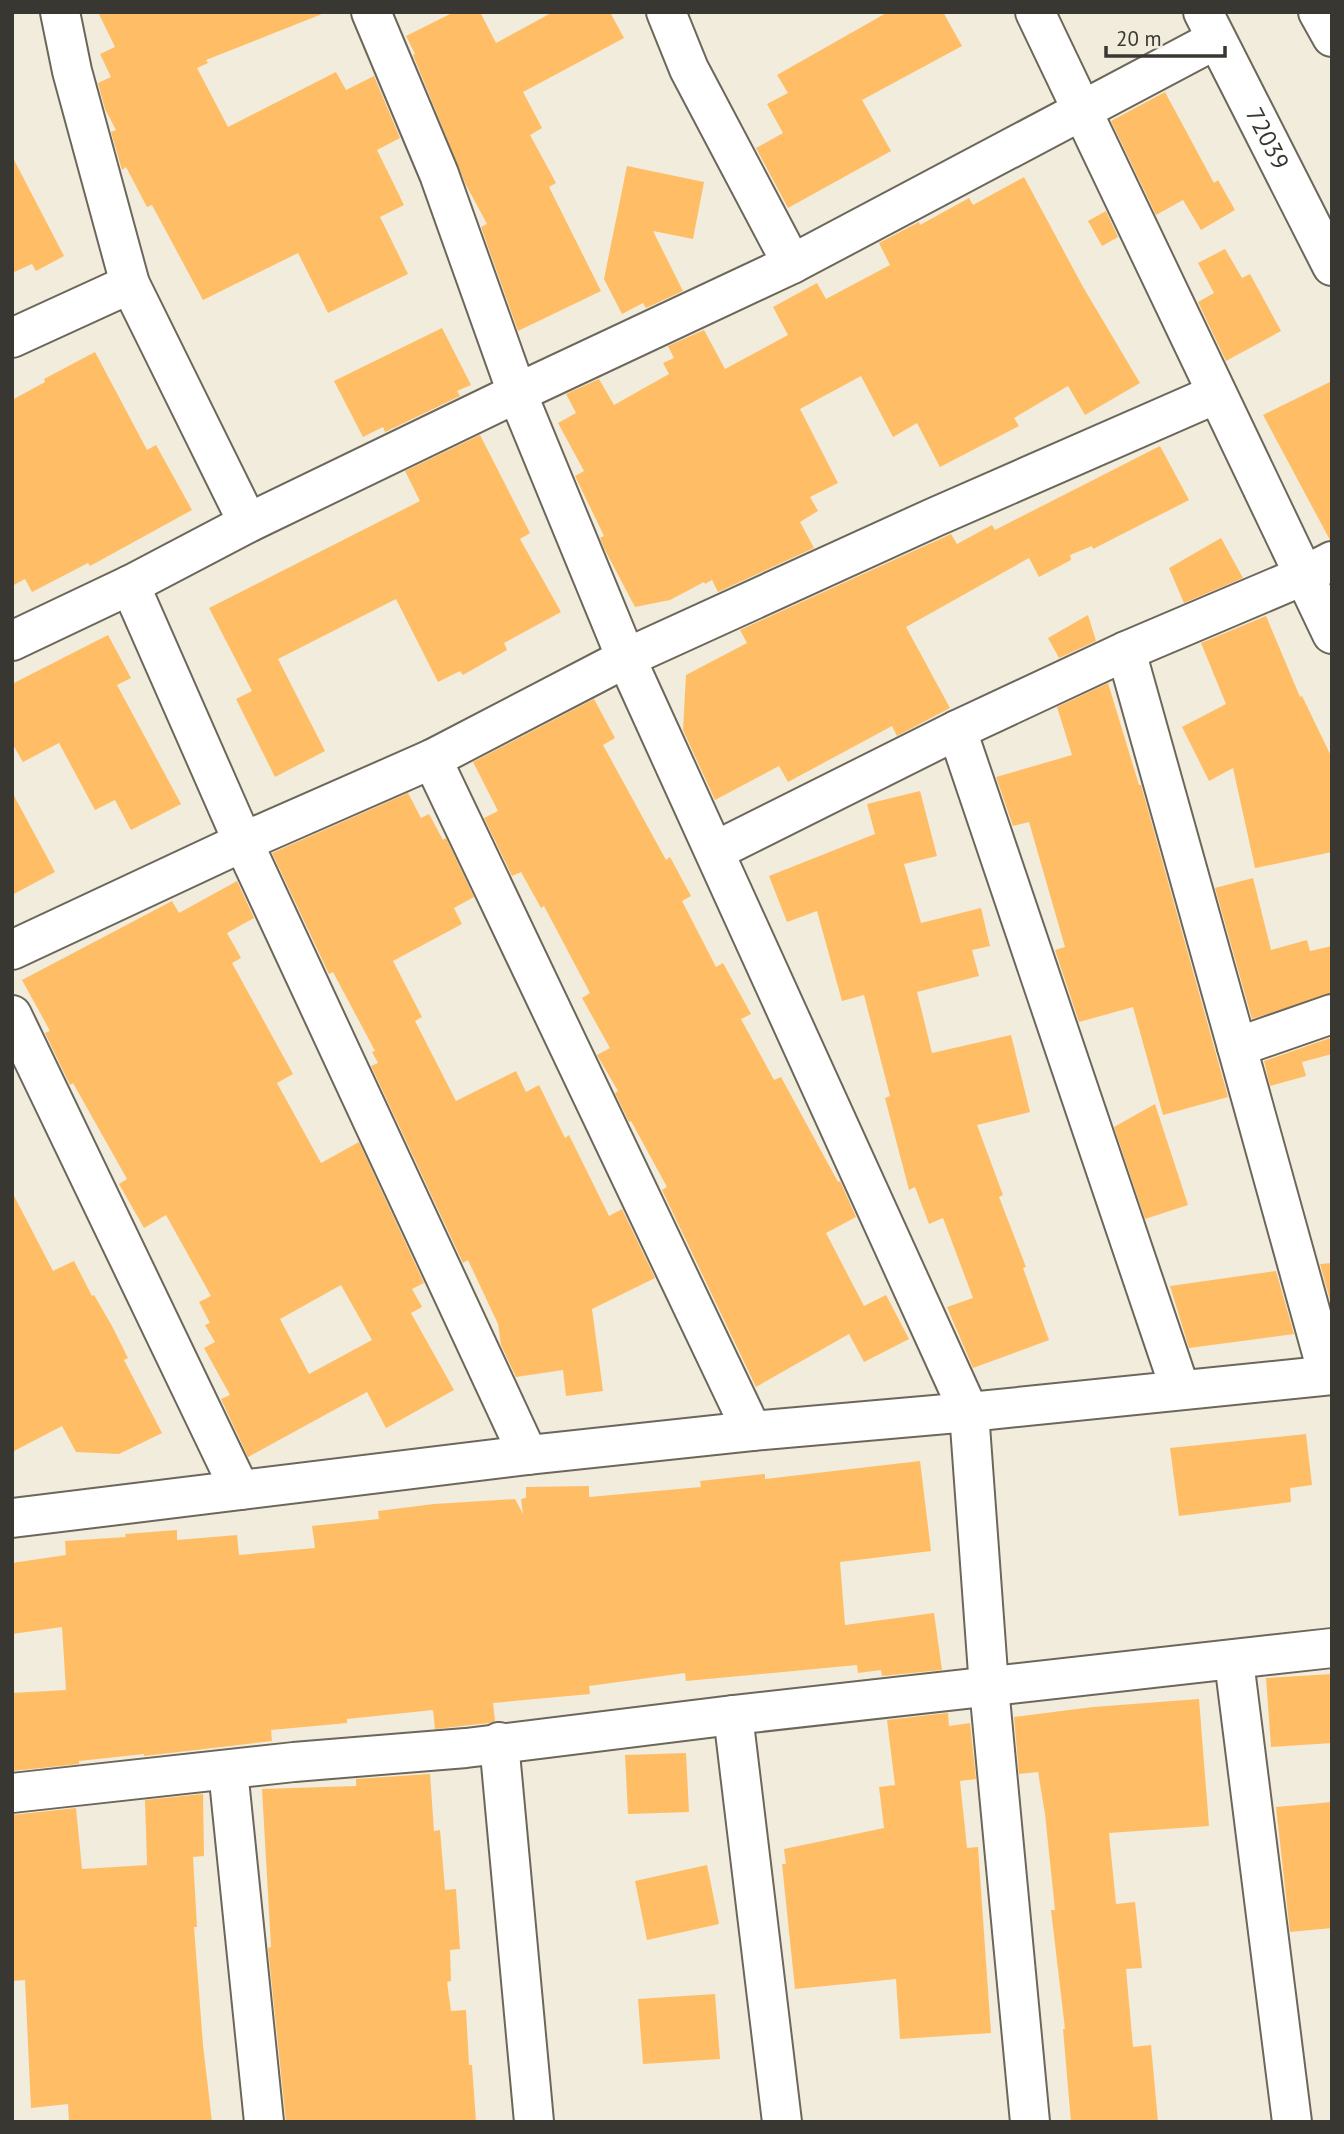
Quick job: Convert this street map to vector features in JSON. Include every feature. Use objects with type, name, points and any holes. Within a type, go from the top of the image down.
[{"type":"street","points":[[60,12],[72,71],[130,284],[248,523]]},
{"type":"street","points":[[371,12],[439,174],[517,393],[626,658],[969,1412],[989,1687],[1030,2122]]},
{"type":"street","points":[[666,12],[689,69],[792,264]]},
{"type":"street","points":[[1035,12],[1216,394],[1318,568],[1332,634]]},
{"type":"street","points":[[1318,12],[1332,37]]},
{"type":"street","points":[[12,641],[130,585],[248,523],[792,264],[1082,110],[1209,26]]},
{"type":"street","name":"72039","points":[[1209,26],[1332,266]]},
{"type":"street","points":[[12,338],[130,284]]},
{"type":"street","points":[[12,950],[243,842],[432,759],[626,658],[934,517],[1216,394]]},
{"type":"street","points":[[715,851],[957,730],[1126,651],[1318,568]]},
{"type":"street","points":[[130,585],[243,842],[528,1455]]},
{"type":"street","points":[[12,1518],[528,1455],[1330,1375],[1126,651]]},
{"type":"street","points":[[957,730],[1180,1389]]},
{"type":"street","points":[[432,759],[752,1431]]},
{"type":"street","points":[[1237,1047],[1332,1014]]},
{"type":"street","points":[[12,1015],[240,1490]]},
{"type":"street","points":[[12,1793],[294,1762],[466,1748],[1085,1674],[1234,1661],[1332,1648]]},
{"type":"street","points":[[1234,1661],[1292,2122]]},
{"type":"street","points":[[733,1715],[782,2122]]},
{"type":"street","points":[[499,1742],[534,2122]]},
{"type":"street","points":[[228,1770],[264,2122]]},
{"type":"building","points":[[98,12],[322,12],[206,60],[208,63],[197,68],[228,127],[336,72],[346,90],[374,76],[400,138],[377,150],[404,205],[380,217],[408,274],[328,313],[298,253],[203,300],[152,205],[147,207],[126,167],[122,170],[111,132],[116,130],[105,109],[98,83],[111,77],[100,54],[115,47]]},
{"type":"building","points":[[454,12],[480,12],[496,43],[553,12],[610,12],[624,38],[523,92],[542,128],[530,135],[556,183],[549,187],[601,291],[518,331],[481,227],[487,224],[466,185],[406,36]]},
{"type":"building","points":[[888,12],[943,12],[962,46],[862,100],[891,151],[788,208],[756,148],[783,133],[767,104],[788,93],[777,75]]},
{"type":"building","points":[[1165,92],[1214,183],[1218,180],[1235,210],[1201,230],[1183,200],[1156,215],[1111,121]]},
{"type":"building","points":[[12,156],[64,256],[36,271],[32,264],[12,273]]},
{"type":"building","points":[[627,166],[704,182],[693,239],[653,231],[683,291],[646,308],[643,303],[622,314],[604,279]]},
{"type":"building","points":[[1024,177],[1083,287],[1140,383],[1085,415],[1068,386],[1014,418],[1019,426],[940,467],[917,423],[893,437],[861,376],[800,409],[838,483],[810,497],[818,511],[800,522],[814,548],[718,592],[712,580],[670,600],[635,607],[605,550],[600,538],[604,536],[575,476],[584,471],[558,423],[576,413],[566,394],[599,379],[614,405],[669,374],[663,363],[674,358],[668,346],[704,330],[725,369],[788,335],[773,307],[817,283],[826,299],[890,265],[879,243],[919,222],[920,225],[969,198],[973,205]]},
{"type":"building","points":[[1106,211],[1118,237],[1102,246],[1088,221]]},
{"type":"building","points":[[1225,249],[1242,278],[1250,274],[1281,331],[1226,361],[1198,302],[1214,293],[1198,263]]},
{"type":"building","points":[[442,328],[471,385],[457,391],[460,396],[385,432],[383,427],[363,437],[334,381]]},
{"type":"building","points":[[95,352],[147,450],[156,445],[192,510],[90,566],[88,563],[32,592],[25,579],[12,586],[12,400],[45,382],[44,379]]},
{"type":"building","points":[[1332,381],[1332,539],[1330,540],[1263,415]]},
{"type":"building","points":[[480,435],[530,533],[520,539],[561,612],[504,643],[507,650],[463,675],[460,671],[438,682],[396,599],[278,659],[325,751],[275,777],[236,699],[252,691],[209,608],[420,501],[405,471]]},
{"type":"building","points":[[1160,446],[1189,500],[1093,549],[1092,546],[1070,555],[1071,560],[1039,577],[1029,558],[906,627],[950,708],[897,736],[892,726],[788,782],[779,766],[715,800],[683,730],[686,675],[747,643],[740,630],[951,534],[957,544],[992,525],[995,530]]},
{"type":"building","points":[[1221,538],[1243,578],[1184,603],[1169,568]]},
{"type":"building","points":[[1088,615],[1096,641],[1059,658],[1048,638]]},
{"type":"building","points":[[1266,616],[1300,697],[1302,696],[1332,758],[1332,852],[1255,868],[1233,768],[1209,781],[1182,727],[1226,704],[1201,643]]},
{"type":"building","points":[[108,635],[131,678],[117,685],[181,804],[131,830],[115,800],[95,810],[59,743],[23,762],[12,743],[12,684]]},
{"type":"building","points":[[1108,683],[1141,785],[1228,1097],[1163,1115],[1133,1007],[1079,1022],[1055,950],[1065,947],[1029,822],[1013,826],[996,777],[1072,755],[1057,707]]},
{"type":"building","points":[[594,699],[615,738],[603,745],[666,860],[670,857],[691,896],[682,901],[716,967],[723,963],[751,1014],[741,1019],[774,1080],[781,1077],[838,1182],[840,1181],[856,1217],[826,1233],[864,1306],[886,1295],[909,1339],[864,1362],[849,1334],[756,1387],[662,1190],[667,1187],[631,1121],[629,1122],[615,1093],[618,1091],[597,1055],[610,1048],[582,998],[590,993],[544,906],[541,908],[521,872],[512,876],[484,818],[498,811],[473,762]]},
{"type":"building","points":[[920,791],[937,856],[904,864],[921,923],[981,908],[990,946],[972,950],[979,976],[917,992],[932,1053],[1011,1035],[1030,1112],[977,1125],[1003,1195],[999,1197],[1026,1267],[1023,1268],[1049,1340],[973,1368],[947,1307],[973,1298],[943,1218],[929,1224],[915,1187],[909,1190],[885,1098],[890,1096],[864,995],[842,1001],[817,911],[787,922],[769,876],[875,834],[867,804]]},
{"type":"building","points":[[12,792],[55,872],[12,895]]},
{"type":"building","points":[[408,793],[421,818],[429,814],[443,840],[446,838],[474,897],[454,908],[462,924],[393,961],[422,1017],[415,1021],[456,1101],[516,1071],[526,1092],[539,1085],[565,1138],[569,1135],[609,1216],[622,1209],[655,1278],[592,1309],[603,1391],[566,1396],[563,1370],[516,1377],[501,1345],[498,1324],[468,1260],[463,1263],[371,1066],[378,1063],[372,1052],[375,1051],[333,972],[329,974],[272,853]]},
{"type":"building","points":[[1253,878],[1271,950],[1307,940],[1310,951],[1332,946],[1332,993],[1252,1019],[1215,888]]},
{"type":"building","points":[[237,881],[254,918],[227,933],[241,958],[232,963],[293,1074],[277,1083],[321,1163],[359,1142],[424,1283],[412,1289],[422,1307],[411,1313],[454,1390],[386,1428],[367,1392],[248,1457],[221,1399],[230,1395],[204,1348],[215,1342],[205,1325],[210,1323],[199,1302],[211,1296],[166,1215],[144,1228],[119,1184],[127,1179],[73,1083],[70,1085],[45,1033],[50,1031],[22,980],[172,901],[179,913]],"holes":[[[341,1285],[372,1340],[309,1374],[280,1319]]]},
{"type":"building","points":[[1330,1038],[1332,1054],[1302,1062],[1306,1076],[1270,1086],[1264,1061]]},
{"type":"building","points":[[1155,1104],[1188,1205],[1145,1219],[1114,1127]]},
{"type":"building","points":[[12,1192],[53,1271],[74,1261],[92,1296],[94,1295],[112,1326],[128,1358],[124,1360],[162,1433],[119,1454],[76,1452],[62,1426],[12,1452]]},
{"type":"building","points":[[1332,1263],[1332,1307],[1320,1264]]},
{"type":"building","points":[[1276,1271],[1294,1334],[1189,1348],[1170,1286]]},
{"type":"building","points":[[1306,1434],[1312,1485],[1290,1488],[1291,1502],[1179,1516],[1170,1448]]},
{"type":"building","points":[[920,1461],[931,1551],[840,1562],[845,1625],[934,1613],[942,1670],[882,1676],[881,1670],[858,1673],[857,1665],[686,1681],[685,1673],[589,1686],[590,1694],[493,1703],[495,1721],[489,1723],[435,1729],[433,1710],[347,1719],[347,1723],[271,1730],[272,1741],[79,1761],[79,1764],[12,1771],[12,1693],[66,1690],[62,1627],[12,1634],[12,1563],[66,1555],[65,1541],[177,1530],[177,1540],[237,1535],[239,1555],[315,1548],[312,1526],[379,1519],[378,1511],[515,1499],[523,1514],[521,1499],[526,1498],[526,1487],[589,1486],[589,1497],[701,1487],[700,1481],[765,1474],[765,1479]]},
{"type":"building","points":[[1332,1674],[1332,1743],[1271,1747],[1266,1678]]},
{"type":"building","points":[[1199,1699],[1209,1826],[1109,1833],[1116,1904],[1135,1902],[1142,1968],[1126,1969],[1133,2047],[1151,2045],[1158,2122],[1071,2122],[1045,1814],[1038,1772],[1019,1774],[1014,1717],[1093,1707]]},
{"type":"building","points":[[948,1713],[949,1726],[970,1723],[976,1779],[960,1781],[967,1848],[978,1847],[991,2033],[900,2039],[896,1979],[795,1989],[782,1864],[786,1864],[784,1849],[884,1828],[879,1787],[895,1785],[887,1720]]},
{"type":"building","points":[[686,1753],[689,1812],[628,1814],[625,1755]]},
{"type":"building","points":[[430,1774],[434,1831],[440,1830],[445,1890],[456,1889],[460,1949],[450,1950],[451,1981],[447,1982],[451,2011],[466,2010],[476,2122],[286,2122],[268,1948],[271,1947],[262,1789],[356,1786],[356,1779]]},
{"type":"building","points":[[203,1794],[204,1856],[193,1857],[197,1927],[194,1927],[212,2122],[69,2122],[68,2104],[31,2108],[25,1980],[12,1981],[12,1815],[76,1808],[82,1869],[147,1865],[145,1800]]},
{"type":"building","points":[[1332,1802],[1332,1928],[1290,1932],[1276,1807]]},
{"type":"building","points":[[707,1865],[719,1924],[647,1940],[635,1881]]},
{"type":"building","points":[[715,1994],[720,2059],[643,2064],[638,1999]]}]
